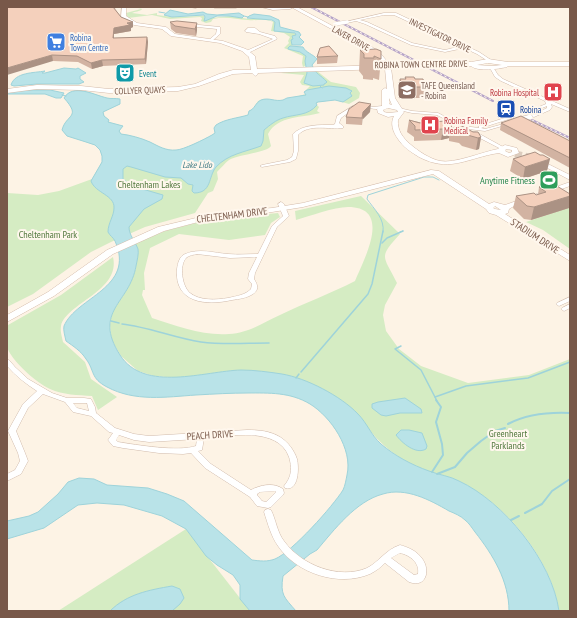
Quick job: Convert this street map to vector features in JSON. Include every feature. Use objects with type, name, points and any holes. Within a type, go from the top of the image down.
[{"type":"street","points":[[120,7],[119,16],[133,25],[163,28],[176,38],[210,42],[239,51],[247,57],[252,70]]},
{"type":"street","points":[[124,7],[122,15],[127,20],[136,24],[163,28],[181,37],[213,38],[247,52],[252,56],[252,70]]},
{"type":"street","points":[[215,7],[236,7]]},
{"type":"street","points":[[263,7],[290,7]]},
{"type":"street","name":"LAVER DRIVE","points":[[290,7],[375,52],[383,59],[385,67]]},
{"type":"street","name":"LAVER DRIVE","points":[[290,7],[372,54],[385,67]]},
{"type":"street","name":"INVESTIGATOR DRIVE","points":[[328,26],[384,14],[395,14],[464,47],[482,62]]},
{"type":"street","points":[[358,20],[412,44],[445,51],[464,47]]},
{"type":"street","points":[[186,25],[219,28],[218,34],[213,38]]},
{"type":"street","points":[[247,52],[275,39],[274,37],[259,33]]},
{"type":"street","points":[[482,62],[495,64],[570,65]]},
{"type":"street","points":[[482,62],[492,68],[496,76],[502,80],[548,104],[570,111]]},
{"type":"street","name":"ROBINA TOWN CENTRE DRIVE","points":[[252,70],[385,67],[482,62]]},
{"type":"street","points":[[492,68],[495,64]]},
{"type":"street","points":[[385,67],[392,102],[398,110]]},
{"type":"street","points":[[383,110],[386,102],[385,67]]},
{"type":"street","points":[[252,70],[259,68],[268,70]]},
{"type":"street","name":"COLLYER QUAYS","points":[[7,90],[40,87],[109,91],[178,88],[197,85],[238,71],[252,70]]},
{"type":"street","points":[[474,129],[547,110],[548,104]]},
{"type":"street","points":[[262,166],[284,162],[294,158],[297,146],[294,138],[296,134],[313,126],[335,125],[339,116],[357,105],[383,110],[436,113],[464,127],[503,151]]},
{"type":"street","points":[[383,110],[389,120],[395,139],[420,159],[424,166]]},
{"type":"street","points":[[398,110],[395,122],[397,132],[401,139],[419,154],[438,162],[459,162]]},
{"type":"street","points":[[464,127],[489,129],[514,119]]},
{"type":"street","points":[[446,170],[450,166],[459,162],[491,152],[503,151]]},
{"type":"street","points":[[528,157],[570,178]]},
{"type":"street","name":"CHELTENHAM DRIVE","points":[[282,206],[362,186],[424,166],[430,162],[438,162]]},
{"type":"street","name":"STADIUM DRIVE","points":[[438,162],[446,165],[446,170],[463,185],[501,207],[509,216],[570,256]]},
{"type":"street","name":"STADIUM DRIVE","points":[[424,166],[434,173],[501,207],[570,259]]},
{"type":"street","name":"CHELTENHAM DRIVE","points":[[7,312],[43,293],[108,250],[142,234],[180,219],[206,213],[317,202],[415,175],[446,170]]},
{"type":"street","points":[[501,207],[570,184]]},
{"type":"street","points":[[260,256],[244,254],[228,256],[190,254],[182,259],[179,275],[181,285],[184,292],[190,296],[213,302],[226,301],[247,295],[255,289],[255,285],[251,279],[260,256],[275,226],[286,216],[282,206]]},
{"type":"street","name":"CHELTENHAM DRIVE","points":[[7,319],[51,294],[108,250]]},
{"type":"street","points":[[558,304],[570,300]]},
{"type":"street","name":"PEACH DRIVE","points":[[7,363],[18,374],[42,391],[67,400],[89,401],[93,414]]},
{"type":"street","points":[[7,478],[18,472],[24,462],[22,450],[9,431],[25,406],[42,391]]},
{"type":"street","name":"PEACH DRIVE","points":[[67,400],[75,410],[93,414],[107,427],[117,432],[134,437],[149,439],[257,433],[276,438],[286,445],[293,458],[294,475],[292,481],[288,486],[278,491],[259,489],[254,492],[253,495]]},
{"type":"street","points":[[117,432],[112,440],[116,444],[172,450],[194,451],[200,447],[200,436]]},
{"type":"street","points":[[194,451],[208,466],[253,495],[254,498],[267,507],[276,536],[286,550],[295,559],[311,568],[331,574],[352,575],[368,571],[386,558]]},
{"type":"street","points":[[267,507],[278,491]]},
{"type":"green space","points":[[136,7],[142,9],[132,13],[147,15],[157,13],[157,15],[172,17],[204,16],[205,19],[229,16],[249,19],[266,19],[275,22],[274,31],[291,32],[296,34],[293,39],[292,46],[288,48],[306,56],[305,66],[303,67],[302,63],[303,56],[284,48],[289,43],[288,41],[290,37],[284,33],[271,31],[273,22],[264,20],[222,18],[213,19],[211,22],[206,23],[201,21],[202,18],[200,17],[170,19],[152,15],[128,18],[126,13],[141,9]]},
{"type":"green space","name":"Cheltenham Lakes","points":[[317,71],[331,82],[356,87],[360,93],[359,98],[349,104],[335,100],[318,102],[316,104],[319,107],[317,111],[320,113],[291,118],[278,123],[268,134],[271,146],[258,152],[233,158],[224,164],[217,172],[218,179],[213,191],[208,193],[195,213],[145,227],[91,252],[33,294],[7,307],[7,193],[38,195],[59,191],[92,179],[102,162],[100,150],[95,145],[67,136],[62,130],[72,112],[72,109],[64,98],[68,94],[73,91],[84,91],[107,98],[120,99],[120,104],[103,112],[104,116],[109,120],[108,122],[123,126],[119,131],[121,134],[143,139],[165,149],[179,150],[199,142],[215,133],[214,128],[216,125],[227,120],[248,115],[249,111],[253,109],[258,101],[265,99],[280,101],[306,94],[304,92],[310,86],[302,85],[300,82],[304,75],[281,73]]},
{"type":"green space","name":"Greenheart Parklands","points":[[361,196],[400,234],[388,248],[385,257],[397,283],[385,305],[383,315],[386,331],[399,349],[421,366],[468,383],[529,375],[570,359],[570,611],[559,611],[555,592],[547,572],[536,553],[524,535],[493,503],[459,481],[430,472],[398,456],[380,442],[358,414],[217,373],[179,378],[154,376],[138,371],[121,356],[111,339],[110,325],[112,312],[124,294],[136,268],[134,244],[165,231],[207,220],[278,213],[280,217],[271,223],[265,235],[229,240],[179,234],[150,248],[144,273],[145,290],[143,290],[142,295],[152,318],[200,332],[229,334],[243,332],[355,281],[369,248],[372,236],[372,225],[369,215],[362,209],[342,207],[296,220],[295,211]]},
{"type":"green space","points":[[570,207],[570,249],[543,230],[526,222]]},
{"type":"green space","points":[[113,257],[113,269],[109,279],[92,296],[72,310],[65,318],[61,326],[63,342],[85,362],[91,379],[117,397],[98,410],[92,396],[55,391],[32,377],[18,364],[9,351],[7,346],[7,333],[8,325],[61,295]]},
{"type":"green space","points":[[186,529],[250,611],[58,611]]},
{"type":"water","points":[[170,10],[188,14],[203,12],[217,15],[239,13],[244,16],[242,18],[217,16],[204,21],[204,15],[172,17],[164,15]]},
{"type":"water","points":[[254,14],[270,16],[279,20],[280,27],[299,32],[301,35],[299,37],[304,42],[301,45],[292,45],[292,36],[296,35],[295,33],[274,31],[275,22],[272,20],[247,18]]},
{"type":"water","points":[[290,46],[303,47],[317,59],[312,65],[317,73],[327,82],[324,85],[313,86],[304,83],[307,73],[305,61],[306,56],[300,52],[288,49]]},
{"type":"water","points":[[64,68],[78,68],[86,73],[80,76],[80,79],[84,82],[79,84],[11,85],[16,78],[21,75],[45,71],[42,73],[45,73]]},
{"type":"water","name":"Lake Lido","points":[[329,86],[346,88],[352,91],[350,93],[352,96],[343,102],[335,100],[318,102],[316,103],[317,105],[310,111],[275,121],[264,130],[261,146],[226,159],[216,167],[213,171],[209,184],[200,192],[194,193],[192,191],[193,185],[188,184],[181,178],[165,177],[127,166],[123,169],[123,179],[132,186],[163,195],[162,199],[144,209],[129,227],[138,249],[138,257],[132,279],[111,317],[110,328],[112,340],[120,355],[131,367],[144,374],[159,377],[176,377],[226,371],[262,371],[302,379],[333,394],[351,407],[364,421],[381,444],[392,452],[416,466],[459,481],[493,503],[509,518],[536,553],[547,573],[555,592],[559,611],[509,611],[506,589],[499,569],[482,541],[468,523],[459,516],[434,503],[409,493],[392,492],[383,494],[364,503],[346,517],[317,550],[283,576],[282,588],[284,595],[296,611],[250,611],[240,599],[240,585],[233,575],[206,556],[186,529],[162,516],[124,505],[97,503],[78,505],[44,528],[7,539],[7,521],[29,516],[38,512],[58,494],[68,482],[79,478],[94,479],[107,485],[148,488],[184,501],[252,560],[269,561],[282,555],[312,528],[343,490],[347,475],[347,455],[339,435],[333,425],[310,404],[295,397],[272,393],[229,393],[140,397],[118,392],[98,381],[84,356],[66,341],[64,329],[64,326],[70,316],[111,281],[118,270],[119,257],[115,241],[108,232],[114,211],[113,204],[108,197],[93,185],[91,181],[102,162],[100,150],[95,145],[67,136],[62,130],[72,113],[72,109],[64,98],[68,94],[73,91],[84,91],[107,98],[120,99],[120,104],[103,112],[104,116],[109,120],[108,122],[123,126],[119,131],[121,134],[139,138],[169,150],[179,150],[199,142],[215,133],[214,128],[216,125],[227,120],[248,115],[249,111],[253,109],[261,100],[283,100],[306,95],[304,92],[307,90]]},
{"type":"water","points":[[24,90],[50,90],[64,93],[61,98],[56,98],[45,94],[7,94],[7,92]]},
{"type":"water","points":[[405,398],[421,409],[422,413],[400,413],[386,416],[381,415],[372,408],[372,404],[378,402]]},
{"type":"water","points":[[401,430],[422,433],[427,446],[426,449],[418,450],[405,445],[396,435]]},
{"type":"water","points":[[172,586],[180,589],[184,598],[172,611],[110,611],[124,600],[131,597],[147,591]]},
{"type":"building","name":"Robina Town Centre","points":[[7,7],[113,7],[121,17],[133,22],[127,23],[130,25],[114,28],[113,38],[147,37],[145,59],[102,60],[91,63],[77,56],[52,55],[7,68]]},
{"type":"building","points":[[177,21],[197,23],[195,29],[175,26],[170,22]]},
{"type":"building","points":[[329,46],[338,56],[317,57],[320,48]]},
{"type":"building","points":[[376,49],[381,51],[381,59],[374,56],[374,58],[364,58],[364,54],[360,50]]},
{"type":"building","points":[[405,77],[423,79],[425,87],[401,87],[400,79],[406,79]]},
{"type":"building","points":[[359,102],[371,104],[363,112],[362,118],[346,117],[349,109]]},
{"type":"building","points":[[521,116],[570,141],[570,158],[501,123]]},
{"type":"building","points":[[409,120],[420,123],[445,121],[452,126],[443,129],[415,130],[415,126]]},
{"type":"building","points":[[460,125],[473,132],[478,132],[481,137],[478,138],[464,134],[461,131],[450,129]]},
{"type":"building","points":[[535,152],[550,159],[525,167],[513,159]]},
{"type":"building","points":[[552,183],[570,194],[570,196],[534,207],[527,206],[516,196],[534,193],[536,195],[546,192],[539,187]]},
{"type":"waterway","points":[[159,12],[165,13]]},
{"type":"waterway","points":[[244,16],[248,17]]},
{"type":"waterway","points":[[62,95],[66,96]]},
{"type":"waterway","points":[[383,231],[381,218],[367,199],[368,195],[424,177],[433,177],[439,180]]},
{"type":"waterway","points":[[301,372],[368,294],[372,284],[383,231]]},
{"type":"waterway","points":[[382,243],[387,238],[403,231],[400,232]]},
{"type":"waterway","points":[[111,321],[119,323]]},
{"type":"waterway","points":[[122,324],[201,342],[226,344],[269,343]]},
{"type":"waterway","points":[[401,346],[395,349],[421,370],[437,401]]},
{"type":"waterway","points":[[435,397],[466,386],[528,378],[570,362]]},
{"type":"waterway","points":[[296,378],[299,374]]},
{"type":"waterway","points":[[432,472],[443,455],[442,444],[436,422],[441,407],[436,400]]},
{"type":"waterway","points":[[508,424],[538,414],[570,413]]},
{"type":"waterway","points":[[437,474],[455,467],[467,453],[481,441],[495,431],[505,428]]},
{"type":"waterway","points":[[525,513],[542,504],[552,491],[570,479]]},
{"type":"waterway","points":[[511,520],[519,516]]},
{"type":"tunnel","points":[[515,154],[529,157]]},
{"type":"railway","points":[[311,7],[493,101]]},
{"type":"railway","points":[[532,120],[570,138]]},
{"type":"place","name":"Robina Town Centre","points":[[56,42]]},
{"type":"place","name":"Event","points":[[125,73]]},
{"type":"place","name":"TAFE Queensland - Robina","points":[[407,90]]},
{"type":"place","name":"Robina Hospital","points":[[553,92]]},
{"type":"place","name":"Robina","points":[[506,109]]},
{"type":"place","name":"Robina Family Medical","points":[[430,125]]},
{"type":"place","name":"Anytime Fitness","points":[[549,180]]},
{"type":"park label","name":"Cheltenham Park","points":[[48,234]]}]
